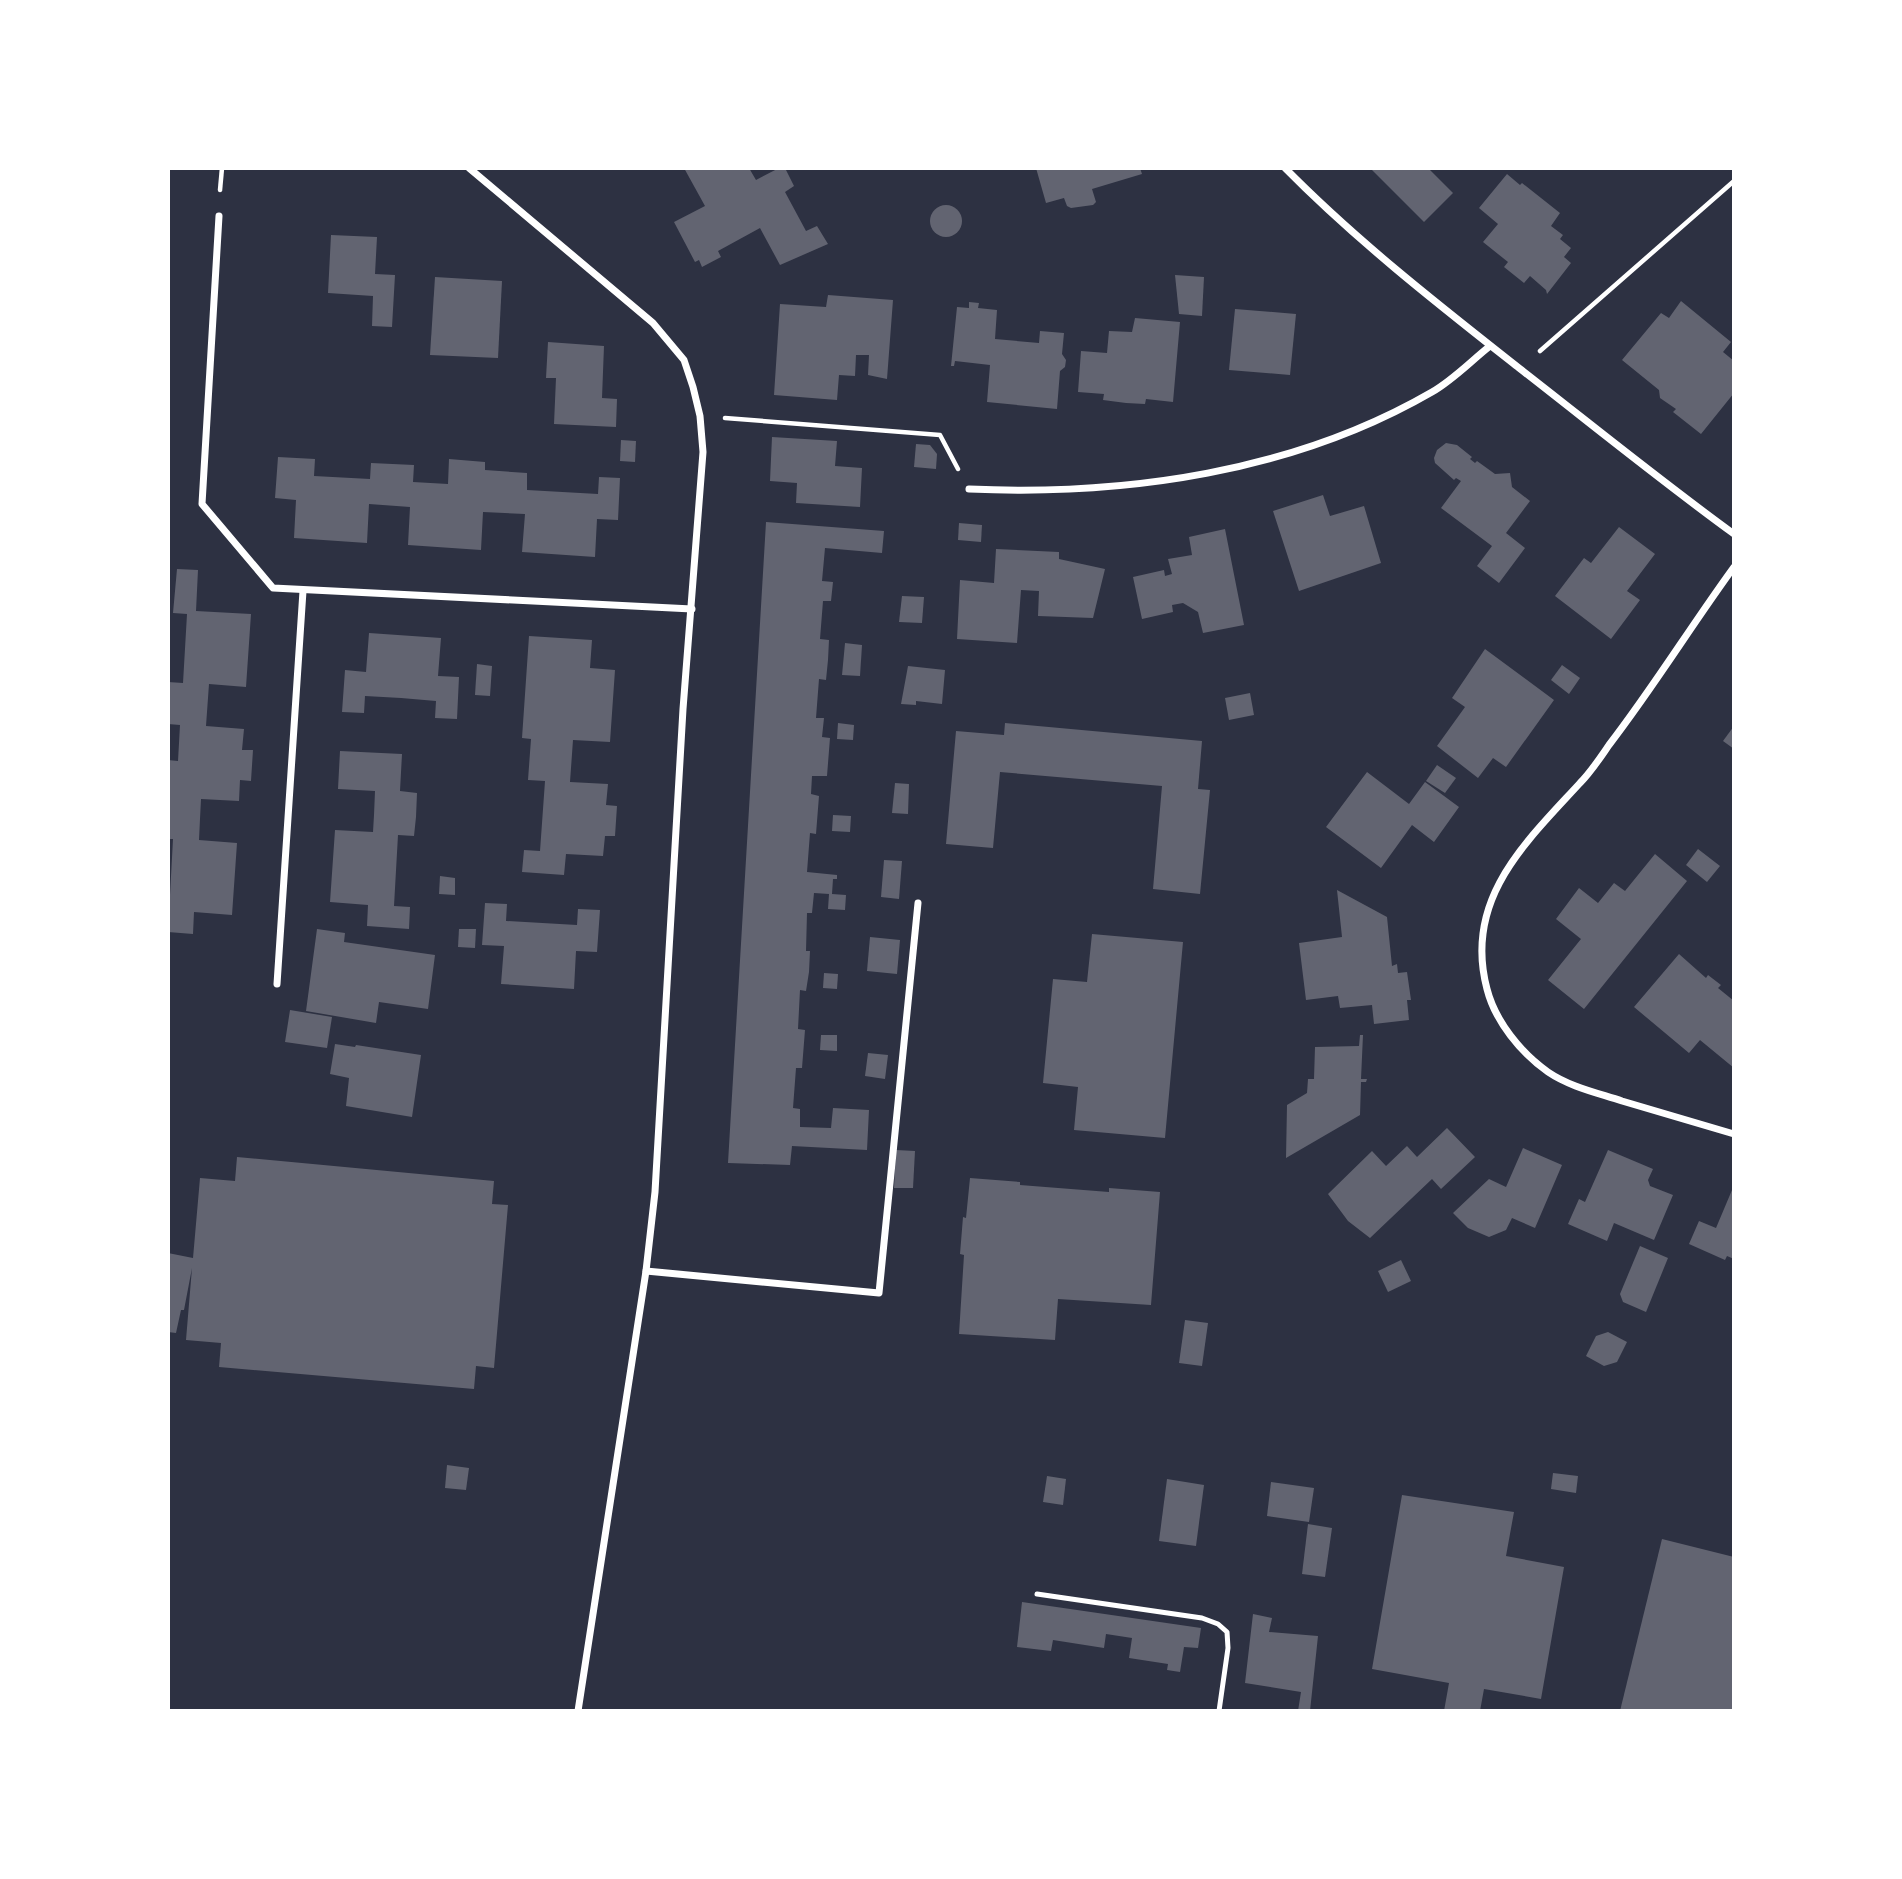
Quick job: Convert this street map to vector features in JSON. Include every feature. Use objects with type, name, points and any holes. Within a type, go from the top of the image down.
[{"type":"street","points":[[469,168],[653,323],[684,360],[694,387],[704,453],[682,722],[655,1192],[646,1271],[578,1711]]},
{"type":"street","points":[[1285,168],[1382,257],[1490,346],[1641,466],[1734,534]]},
{"type":"street","points":[[219,216],[202,504],[273,588],[692,609]]},
{"type":"street","points":[[969,489],[1033,492],[1103,488],[1222,471],[1295,452],[1367,426],[1434,391],[1490,346]]},
{"type":"street","points":[[1734,567],[1612,742],[1582,781],[1539,826],[1504,873],[1486,912],[1481,947],[1484,978],[1491,1005],[1513,1038],[1550,1074],[1579,1088],[1734,1134]]},
{"type":"street","points":[[277,984],[303,591]]},
{"type":"street","points":[[646,1271],[879,1293],[918,903]]},
{"type":"lane","points":[[1037,1594],[1202,1618],[1218,1624],[1227,1632],[1228,1648],[1219,1711]]},
{"type":"path","points":[[1520,368],[1734,181]]},
{"type":"path","points":[[700,416],[940,435],[969,489]]},
{"type":"building","points":[[684,168],[749,168],[756,180],[779,168],[785,168],[794,186],[785,192],[806,231],[817,226],[828,244],[780,265],[760,228],[718,251],[721,257],[702,267],[699,260],[695,262],[674,222],[705,206]]},
{"type":"building","points":[[1036,168],[1140,168],[1142,174],[1092,189],[1096,202],[1093,205],[1071,208],[1067,206],[1064,198],[1046,203]]},
{"type":"building","points":[[1370,168],[1428,168],[1453,193],[1424,222]]},
{"type":"building","points":[[1507,174],[1560,213],[1551,226],[1563,235],[1560,239],[1571,248],[1564,257],[1571,263],[1547,294],[1530,276],[1524,283],[1504,267],[1508,262],[1483,242],[1498,224],[1479,208]]},
{"type":"building","points":[[946,205],[957,210],[962,221],[957,232],[946,237],[935,232],[930,221],[935,210]]},
{"type":"building","points":[[331,235],[377,237],[375,274],[395,275],[392,327],[372,326],[373,296],[328,293]]},
{"type":"building","points":[[1175,275],[1204,277],[1202,316],[1179,314]]},
{"type":"building","points":[[435,277],[502,281],[498,358],[430,355]]},
{"type":"building","points":[[828,295],[893,300],[887,379],[868,375],[869,355],[856,355],[855,376],[839,375],[837,400],[774,395],[780,304],[826,307]]},
{"type":"building","points":[[1681,301],[1731,342],[1723,352],[1734,361],[1734,393],[1701,434],[1673,412],[1676,409],[1660,398],[1659,390],[1622,360],[1661,313],[1669,318]]},
{"type":"building","points":[[969,302],[979,303],[978,308],[997,310],[995,339],[1039,343],[1040,331],[1064,333],[1062,354],[1066,360],[1065,367],[1060,371],[1057,409],[987,402],[990,365],[955,361],[954,366],[951,366],[957,307],[969,308]]},
{"type":"building","points":[[1235,309],[1296,314],[1290,375],[1229,370]]},
{"type":"building","points":[[1135,318],[1180,322],[1173,402],[1146,399],[1145,404],[1126,403],[1103,400],[1104,394],[1078,392],[1081,351],[1107,353],[1109,331],[1132,332]]},
{"type":"building","points":[[548,342],[604,346],[602,398],[617,399],[616,427],[554,424],[556,378],[546,378]]},
{"type":"building","points":[[772,437],[837,441],[835,466],[862,468],[860,507],[796,503],[797,483],[770,481]]},
{"type":"building","points":[[621,440],[636,441],[635,462],[620,461]]},
{"type":"building","points":[[1446,443],[1457,445],[1472,457],[1470,459],[1475,463],[1477,461],[1495,474],[1510,473],[1512,487],[1530,501],[1506,533],[1525,548],[1499,583],[1477,566],[1492,546],[1441,508],[1461,481],[1456,478],[1454,480],[1435,463],[1437,450]]},
{"type":"building","points":[[916,444],[930,445],[937,454],[936,469],[914,467]]},
{"type":"building","points":[[278,457],[315,459],[314,476],[370,479],[371,463],[414,465],[413,482],[448,484],[449,459],[485,462],[485,470],[527,473],[527,490],[598,494],[599,477],[620,478],[618,520],[597,519],[595,557],[522,552],[525,514],[483,512],[481,550],[408,545],[410,507],[369,504],[367,543],[294,538],[296,500],[275,498]]},
{"type":"building","points":[[1323,495],[1330,516],[1364,506],[1381,563],[1299,591],[1273,511]]},
{"type":"building","points":[[766,522],[884,531],[882,553],[825,548],[822,581],[833,582],[831,601],[823,601],[820,639],[829,640],[828,660],[826,680],[819,679],[816,718],[824,718],[822,737],[830,738],[827,776],[812,776],[811,794],[819,796],[816,834],[810,833],[807,872],[837,875],[837,879],[833,879],[832,894],[846,895],[845,910],[828,909],[829,894],[814,893],[812,913],[807,913],[806,951],[810,951],[809,972],[806,991],[800,990],[798,1029],[805,1030],[802,1068],[796,1068],[793,1108],[800,1109],[800,1127],[831,1128],[833,1108],[869,1110],[867,1150],[792,1146],[790,1165],[728,1163]]},
{"type":"building","points":[[959,523],[982,525],[981,542],[958,540]]},
{"type":"building","points":[[1619,527],[1655,554],[1627,591],[1640,600],[1611,639],[1555,596],[1584,558],[1591,563]]},
{"type":"building","points":[[1225,529],[1244,625],[1203,633],[1198,612],[1183,603],[1172,605],[1173,612],[1142,619],[1133,577],[1164,570],[1165,576],[1172,574],[1168,559],[1192,555],[1189,537]]},
{"type":"building","points":[[996,549],[1059,552],[1059,559],[1105,569],[1093,618],[1038,616],[1039,591],[1021,590],[1017,643],[957,639],[960,580],[994,583]]},
{"type":"building","points":[[177,569],[198,570],[196,611],[251,614],[246,687],[209,684],[206,726],[244,729],[242,750],[253,750],[251,781],[240,780],[239,801],[201,799],[199,840],[237,843],[232,915],[194,912],[193,934],[168,932],[173,839],[168,839],[168,760],[178,761],[180,725],[168,724],[168,682],[183,683],[187,614],[173,613]]},
{"type":"building","points":[[902,596],[924,597],[922,623],[899,622]]},
{"type":"building","points":[[369,633],[441,638],[438,676],[459,677],[457,719],[435,718],[436,701],[401,698],[365,696],[364,713],[342,712],[345,670],[366,672]]},
{"type":"building","points":[[529,636],[592,640],[590,668],[615,670],[610,742],[573,740],[570,782],[608,784],[606,805],[617,806],[615,836],[605,836],[603,856],[566,854],[564,875],[522,872],[524,850],[540,851],[545,781],[528,780],[531,739],[522,738]]},
{"type":"building","points":[[845,643],[862,645],[860,676],[842,675]]},
{"type":"building","points":[[1485,649],[1554,700],[1506,767],[1493,758],[1478,778],[1437,746],[1465,707],[1452,698]]},
{"type":"building","points":[[477,664],[492,666],[490,696],[475,695]]},
{"type":"building","points":[[1562,665],[1580,678],[1569,694],[1551,680]]},
{"type":"building","points":[[908,666],[945,670],[942,704],[916,701],[916,705],[901,704]]},
{"type":"building","points":[[1250,693],[1254,715],[1229,720],[1225,698]]},
{"type":"building","points":[[838,723],[854,725],[853,740],[837,739]]},
{"type":"building","points":[[1005,723],[1202,741],[1198,789],[1210,790],[1200,894],[1153,889],[1162,786],[1000,772],[993,848],[946,844],[956,731],[1004,735]]},
{"type":"building","points":[[1734,726],[1734,749],[1723,741]]},
{"type":"building","points":[[340,751],[402,754],[400,791],[417,793],[416,817],[414,836],[398,835],[394,906],[410,907],[409,929],[367,926],[368,905],[330,902],[335,830],[373,832],[375,791],[338,789]]},
{"type":"building","points":[[1437,765],[1456,778],[1445,793],[1426,781]]},
{"type":"building","points":[[1367,772],[1409,804],[1425,782],[1459,807],[1434,842],[1412,825],[1381,868],[1326,827]]},
{"type":"building","points":[[895,783],[909,784],[908,814],[892,813]]},
{"type":"building","points":[[833,815],[851,816],[850,832],[832,831]]},
{"type":"building","points":[[1698,849],[1720,866],[1707,882],[1686,865]]},
{"type":"building","points":[[1655,854],[1687,881],[1584,1009],[1548,980],[1581,939],[1556,919],[1579,888],[1598,903],[1614,883],[1625,891]]},
{"type":"building","points":[[884,860],[902,861],[899,899],[881,897]]},
{"type":"building","points":[[440,876],[455,878],[455,895],[439,894]]},
{"type":"building","points":[[1337,890],[1387,917],[1392,966],[1397,964],[1398,973],[1407,972],[1411,1000],[1407,1000],[1409,1020],[1374,1024],[1372,1005],[1340,1008],[1338,996],[1306,1000],[1299,943],[1342,937]]},
{"type":"building","points":[[485,903],[507,904],[506,921],[577,925],[578,909],[600,910],[597,952],[576,951],[574,989],[501,984],[504,946],[482,945]]},
{"type":"building","points":[[317,929],[345,933],[344,942],[435,955],[428,1009],[379,1002],[376,1023],[306,1011]]},
{"type":"building","points":[[459,929],[476,929],[475,948],[458,947]]},
{"type":"building","points":[[1092,934],[1183,942],[1165,1138],[1074,1130],[1078,1087],[1043,1083],[1053,979],[1087,982]]},
{"type":"building","points":[[870,937],[900,940],[897,974],[867,971]]},
{"type":"building","points":[[1679,954],[1706,978],[1708,975],[1721,985],[1718,988],[1734,1001],[1734,1068],[1700,1040],[1689,1053],[1634,1007]]},
{"type":"building","points":[[824,973],[838,974],[837,989],[823,988]]},
{"type":"building","points":[[290,1010],[332,1017],[327,1048],[285,1042]]},
{"type":"building","points":[[821,1035],[837,1035],[837,1051],[820,1050]]},
{"type":"building","points":[[1360,1035],[1363,1035],[1361,1079],[1367,1079],[1366,1082],[1361,1082],[1360,1115],[1286,1158],[1287,1105],[1307,1093],[1308,1079],[1314,1079],[1315,1047],[1359,1046]]},
{"type":"building","points":[[335,1044],[421,1055],[412,1117],[346,1106],[349,1078],[330,1074]]},
{"type":"building","points":[[868,1053],[888,1055],[885,1079],[865,1076]]},
{"type":"building","points":[[1447,1128],[1475,1157],[1441,1189],[1432,1179],[1370,1238],[1348,1221],[1328,1194],[1372,1151],[1386,1166],[1407,1146],[1417,1157]]},
{"type":"building","points":[[1523,1148],[1562,1165],[1535,1228],[1512,1218],[1506,1230],[1489,1237],[1468,1228],[1453,1213],[1489,1179],[1506,1187]]},
{"type":"building","points":[[896,1150],[915,1151],[913,1188],[894,1188]]},
{"type":"building","points":[[1608,1150],[1653,1169],[1648,1180],[1650,1186],[1673,1195],[1654,1240],[1614,1223],[1607,1241],[1568,1224],[1579,1199],[1585,1202]]},
{"type":"building","points":[[237,1157],[494,1181],[492,1204],[508,1205],[494,1368],[476,1366],[474,1389],[219,1367],[221,1343],[186,1340],[192,1268],[184,1310],[181,1310],[176,1333],[168,1332],[168,1253],[193,1258],[200,1178],[235,1181]]},
{"type":"building","points":[[970,1178],[1109,1192],[1109,1188],[1160,1192],[1151,1305],[1058,1299],[1055,1340],[959,1334],[964,1255],[960,1254]]},
{"type":"building","points":[[1732,1190],[1734,1259],[1727,1256],[1725,1260],[1689,1244],[1699,1221],[1716,1228]]},
{"type":"building","points":[[1640,1246],[1668,1258],[1646,1312],[1623,1302],[1620,1294]]},
{"type":"building","points":[[1401,1260],[1411,1281],[1388,1292],[1378,1271]]},
{"type":"building","points":[[1185,1320],[1208,1323],[1202,1366],[1179,1363]]},
{"type":"building","points":[[1608,1332],[1627,1342],[1617,1362],[1604,1366],[1586,1356],[1596,1336]]},
{"type":"building","points":[[447,1465],[469,1468],[466,1490],[445,1488]]},
{"type":"building","points":[[1553,1473],[1578,1476],[1576,1493],[1551,1489]]},
{"type":"building","points":[[1047,1476],[1066,1479],[1063,1505],[1043,1502]]},
{"type":"building","points":[[1167,1479],[1204,1485],[1196,1546],[1159,1541]]},
{"type":"building","points":[[1271,1482],[1314,1488],[1309,1522],[1267,1516]]},
{"type":"building","points":[[1402,1495],[1514,1512],[1506,1556],[1564,1567],[1541,1699],[1484,1689],[1480,1711],[1444,1711],[1449,1683],[1372,1669]]},
{"type":"building","points":[[1308,1524],[1332,1528],[1325,1577],[1302,1574]]},
{"type":"building","points":[[1662,1539],[1734,1557],[1734,1711],[1620,1711]]},
{"type":"building","points":[[1022,1602],[1201,1628],[1198,1648],[1184,1647],[1180,1672],[1167,1670],[1168,1664],[1129,1658],[1132,1638],[1106,1634],[1104,1648],[1053,1640],[1051,1651],[1017,1647]]},
{"type":"building","points":[[1253,1614],[1272,1618],[1269,1632],[1318,1636],[1310,1711],[1298,1711],[1301,1692],[1245,1683]]}]
